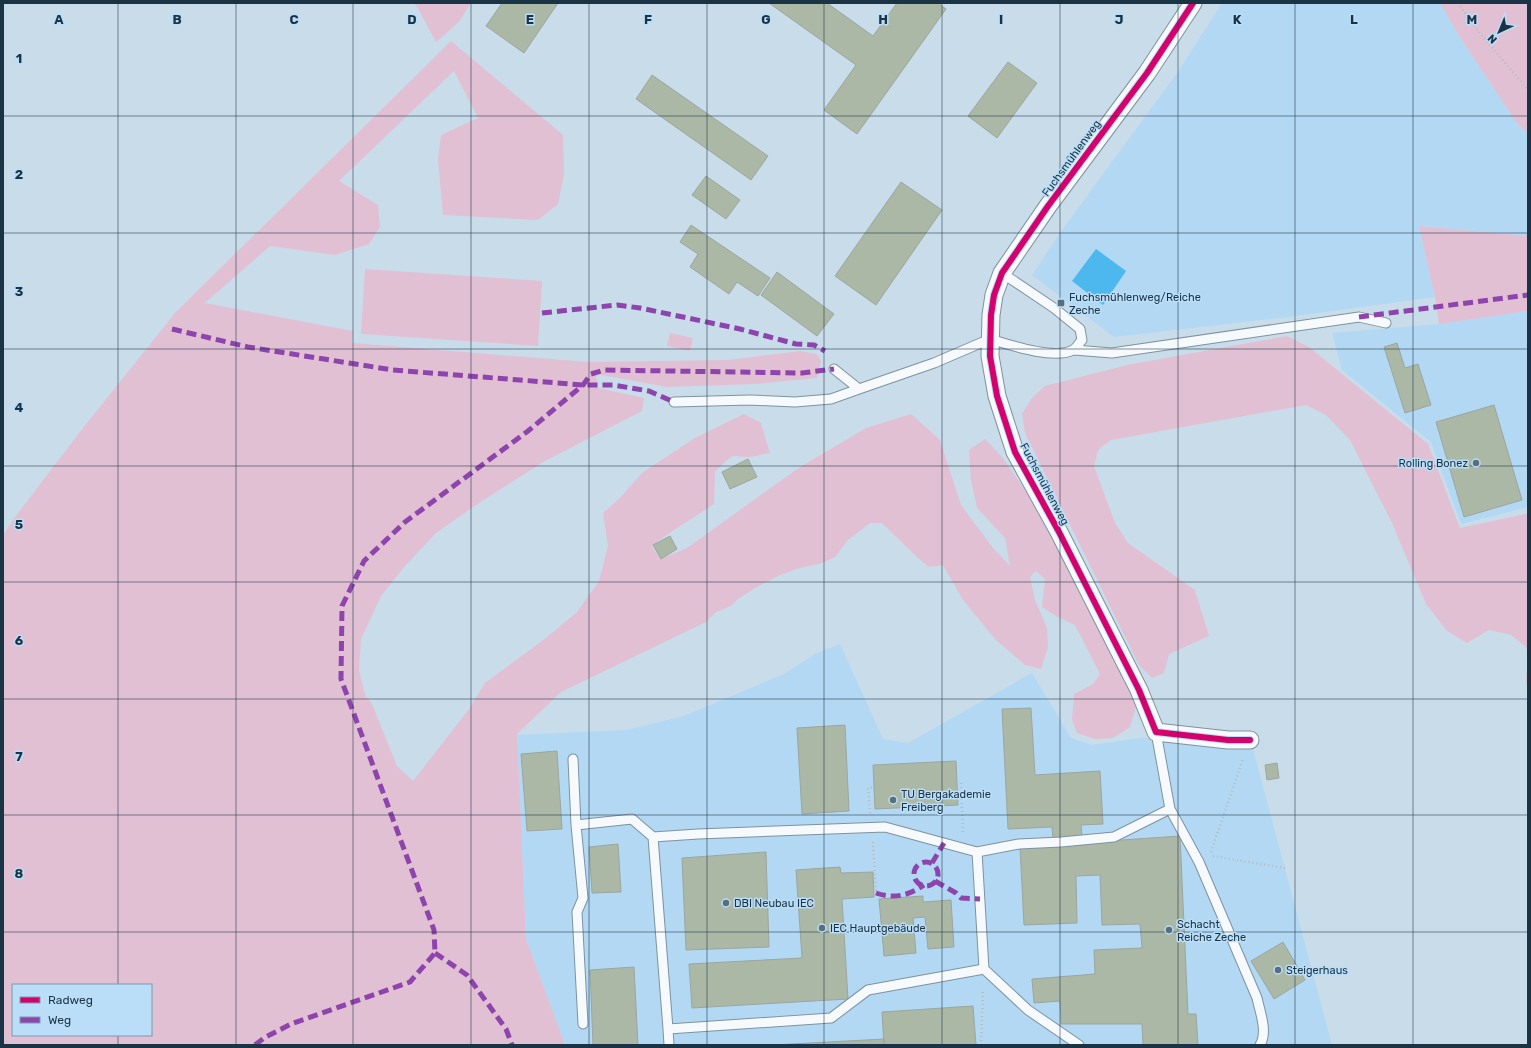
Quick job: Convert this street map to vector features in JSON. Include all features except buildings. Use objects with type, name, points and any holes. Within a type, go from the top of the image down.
[{"type":"street","name":"Fuchsmühlenweg","points":[[1156,732],[1139,690],[1059,532],[1015,452],[996,396],[990,356],[991,315],[994,295],[1002,273],[1048,206],[1147,73],[1193,3]]},
{"type":"street","points":[[1156,732],[1228,740],[1250,740]]},
{"type":"lane","points":[[1002,273],[1054,308],[1080,329],[1082,340],[1074,350]]},
{"type":"lane","points":[[674,402],[750,400],[795,402],[831,399],[934,363],[990,339],[1026,349],[1059,354],[1074,350],[1112,353],[1358,317],[1386,323]]},
{"type":"lane","points":[[834,370],[859,389]]},
{"type":"lane","points":[[1156,732],[1170,809],[1199,862],[1257,998],[1262,1017],[1263,1040],[1260,1045]]},
{"type":"lane","points":[[573,759],[576,825],[582,898],[576,912],[583,1024]]},
{"type":"lane","points":[[576,825],[632,819],[653,837],[885,827],[977,852],[1019,844],[1114,837],[1170,809]]},
{"type":"lane","points":[[653,837],[669,1045]]},
{"type":"lane","points":[[977,852],[984,969],[1028,1010],[1079,1045]]},
{"type":"lane","points":[[668,1029],[831,1018],[868,990],[984,969]]},
{"type":"path","points":[[1458,3],[1479,32],[1528,90]]},
{"type":"path","points":[[1250,740],[1210,855],[1285,868]]},
{"type":"path","points":[[957,784],[961,783],[963,848]]},
{"type":"path","points":[[874,787],[868,788],[876,896]]},
{"type":"path","points":[[981,1045],[984,969]]},
{"type":"shaded area","points":[[413,3],[471,3],[459,22],[436,42],[416,5]]},
{"type":"shaded area","points":[[1222,3],[1440,3],[1461,39],[1516,122],[1528,134],[1528,236],[1419,226],[1435,297],[1288,317],[1114,337],[1032,275],[1067,223],[1178,72]]},
{"type":"shaded area","points":[[1440,3],[1528,3],[1528,134],[1516,122],[1461,39]]},
{"type":"shaded area","points":[[451,41],[563,135],[564,174],[558,204],[538,220],[443,215],[438,159],[441,135],[478,118],[454,71],[339,181],[378,205],[380,227],[369,244],[335,255],[270,246],[205,303],[353,331],[352,343],[588,362],[728,360],[800,351],[817,354],[821,361],[817,378],[755,384],[667,387],[596,374],[598,388],[644,398],[642,411],[545,461],[482,501],[436,533],[405,566],[381,596],[361,639],[359,671],[365,695],[372,704],[397,766],[413,781],[469,709],[485,683],[546,638],[577,612],[599,581],[608,546],[603,513],[619,499],[642,473],[695,438],[744,414],[761,423],[770,453],[750,457],[732,456],[715,471],[714,504],[653,545],[652,547],[661,559],[687,548],[797,469],[866,428],[911,414],[940,440],[961,505],[993,548],[1010,566],[1005,538],[977,508],[971,480],[969,450],[985,439],[1002,457],[1041,513],[1137,704],[1130,727],[1113,738],[1095,739],[1077,733],[1072,720],[1074,694],[1093,684],[1100,674],[1075,625],[1042,607],[1045,579],[1036,571],[1030,577],[1035,600],[1047,628],[1048,647],[1041,669],[1025,665],[996,640],[963,600],[943,565],[929,567],[882,523],[870,523],[848,540],[835,557],[822,563],[796,569],[778,576],[755,588],[738,599],[731,606],[716,612],[706,622],[561,692],[517,734],[526,939],[565,1045],[3,1045],[3,535],[83,428],[175,313]]},
{"type":"shaded area","points":[[1419,226],[1528,236],[1528,311],[1439,324],[1435,297]]},
{"type":"shaded area","points":[[365,269],[542,281],[538,346],[361,334]]},
{"type":"shaded area","points":[[1528,311],[1528,507],[1461,524],[1431,442],[1342,370],[1332,333],[1439,324]]},
{"type":"shaded area","points":[[670,333],[693,338],[690,351],[667,346]]},
{"type":"shaded area","points":[[1287,336],[1309,347],[1428,444],[1460,528],[1525,514],[1528,515],[1528,654],[1526,647],[1511,635],[1489,630],[1467,643],[1447,631],[1426,604],[1392,523],[1350,440],[1326,415],[1306,405],[1111,440],[1098,450],[1094,466],[1115,523],[1128,543],[1195,590],[1209,636],[1169,654],[1164,673],[1152,678],[1139,665],[1025,433],[1022,414],[1032,398],[1045,386],[1127,365]]},
{"type":"shaded area","name":"TU Bergakademie Freiberg","points":[[840,644],[883,739],[908,743],[1032,673],[1071,738],[1092,745],[1141,738],[1253,749],[1332,1045],[565,1045],[526,939],[517,735],[627,730],[684,716],[784,674],[815,654]]},
{"type":"shaded area","points":[[1528,654],[1528,687],[1526,682]]},
{"type":"water","points":[[1096,249],[1126,271],[1103,305],[1072,281]]},
{"type":"marked path","points":[[1359,317],[1528,295]]},
{"type":"marked path","points":[[542,313],[617,305],[640,308],[740,329],[796,344],[814,345],[825,351]]},
{"type":"marked path","points":[[172,329],[248,347],[393,370],[583,385],[613,385],[649,391],[674,402]]},
{"type":"marked path","points":[[255,1045],[264,1038],[291,1024],[410,982],[435,953],[434,930],[341,679],[342,606],[364,561],[405,522],[528,431],[583,385],[591,374],[604,370],[802,373],[834,369]]},
{"type":"marked path","points":[[932,863],[944,843]]},
{"type":"marked path","points":[[926,862],[934,866],[938,874],[934,882],[926,886],[918,882],[914,874],[918,866],[926,862]]},
{"type":"marked path","points":[[935,881],[956,893],[961,898],[980,899]]},
{"type":"marked path","points":[[876,893],[895,896],[907,894],[924,885]]},
{"type":"marked path","points":[[435,953],[467,975],[506,1029],[512,1045]]},
{"type":"cycle path","points":[[1193,3],[1147,73],[1048,206],[1002,273],[994,295],[991,315],[990,356],[997,396],[1015,452],[1059,532],[1139,690],[1156,732],[1228,740],[1250,740]]},
{"type":"place","name":"Fuchsmühlenweg/Reiche Zeche","points":[[1061,303]]},
{"type":"place","name":"Rolling Bonez","points":[[1476,463]]},
{"type":"place","name":"TU Bergakademie Freiberg","points":[[893,800]]},
{"type":"place","name":"DBI Neubau IEC","points":[[726,903]]},
{"type":"place","name":"IEC Hauptgebäude","points":[[822,928]]},
{"type":"place","name":"Schacht Reiche Zeche","points":[[1169,930]]},
{"type":"place","name":"Steigerhaus","points":[[1278,970]]}]
